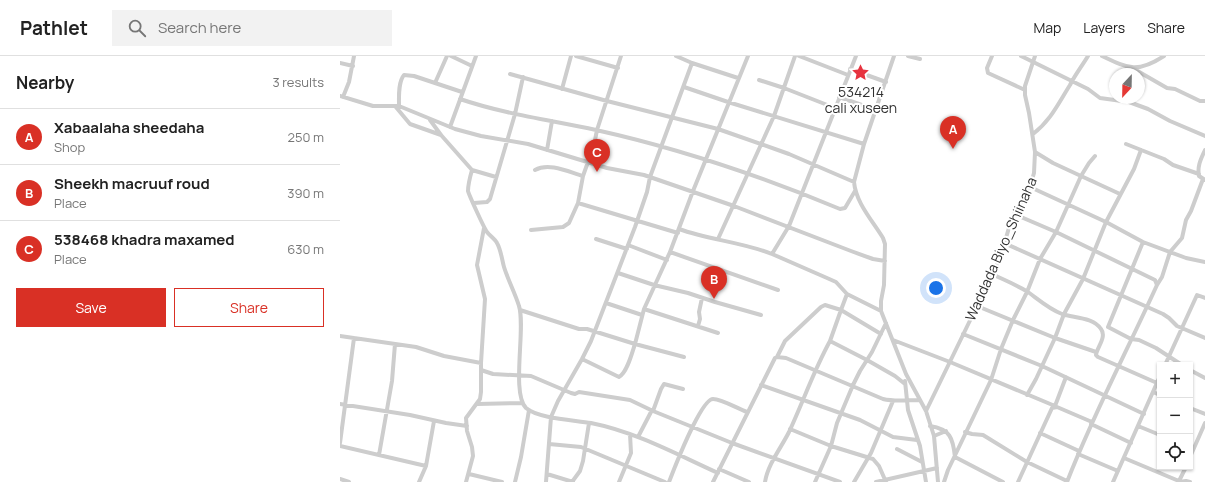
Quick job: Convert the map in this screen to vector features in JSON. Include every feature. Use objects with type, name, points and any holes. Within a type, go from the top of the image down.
[{"type":"street","points":[[354,56],[349,82],[341,96],[373,106],[397,106],[430,120],[480,136],[528,144],[607,168],[644,175],[734,206],[851,251],[885,261]]},
{"type":"street","points":[[435,83],[447,56]]},
{"type":"street","points":[[451,56],[472,66]]},
{"type":"street","points":[[450,127],[476,56]]},
{"type":"street","points":[[562,89],[571,56]]},
{"type":"street","points":[[576,56],[618,68]]},
{"type":"street","points":[[531,230],[563,228],[567,225],[578,203],[583,176],[621,56]]},
{"type":"street","points":[[676,56],[738,78]]},
{"type":"street","points":[[582,359],[619,377],[626,368],[644,309],[667,260],[728,102],[748,56]]},
{"type":"street","points":[[718,239],[774,116],[795,56]]},
{"type":"street","points":[[799,56],[848,75]]},
{"type":"street","points":[[772,254],[788,226],[802,194],[856,56]]},
{"type":"street","points":[[894,56],[864,144],[854,182],[855,191],[883,238],[885,244],[881,311],[906,374],[926,411],[934,436],[938,482]]},
{"type":"street","points":[[908,56],[920,59]]},
{"type":"street","points":[[992,56],[988,73],[1025,90]]},
{"type":"street","points":[[1021,56],[1088,89],[1097,97],[1129,102],[1155,112],[1170,121],[1205,136]]},
{"type":"street","name":"Waddada Biyo_Shiinaha","points":[[926,411],[1000,258],[1011,220],[1030,187],[1034,173],[1035,152],[1025,86],[1035,56]]},
{"type":"street","points":[[1033,134],[1041,128],[1054,112],[1088,56]]},
{"type":"street","points":[[1102,56],[1132,68]]},
{"type":"street","points":[[1138,68],[1151,65],[1164,56]]},
{"type":"street","points":[[546,482],[551,417],[582,359],[618,273],[647,192],[650,177],[692,62]]},
{"type":"street","points":[[340,63],[353,66]]},
{"type":"street","points":[[850,69],[886,82]]},
{"type":"street","points":[[510,74],[607,101],[718,129],[814,164],[854,182]]},
{"type":"street","points":[[441,135],[410,124],[397,106],[401,77],[404,75],[414,76],[462,92]]},
{"type":"street","points":[[1145,75],[1167,88],[1175,89],[1200,101],[1205,101]]},
{"type":"street","points":[[474,203],[486,202],[490,199],[515,114],[523,77]]},
{"type":"street","points":[[759,80],[835,108]]},
{"type":"street","points":[[684,87],[864,144]]},
{"type":"street","points":[[839,97],[876,110]]},
{"type":"street","points":[[460,99],[515,114],[597,130],[705,160],[802,194],[840,210],[845,208],[855,191]]},
{"type":"street","points":[[430,120],[441,135],[472,170],[496,177]]},
{"type":"street","points":[[547,150],[552,121]]},
{"type":"street","points":[[965,432],[972,434],[983,434],[1027,462],[1067,482],[1118,366],[1162,277],[1170,252],[1182,238],[1186,220],[1192,210],[1204,179],[1199,174],[1173,165],[1164,159],[1126,144]]},
{"type":"street","points":[[1027,395],[1055,338],[1064,314],[1083,279],[1106,222],[1134,168],[1141,150]]},
{"type":"street","points":[[1199,174],[1199,163],[1205,150]]},
{"type":"street","points":[[1035,152],[1053,163],[1120,194]]},
{"type":"street","points":[[944,482],[965,432],[991,380],[1001,349],[1013,320],[1028,292],[1040,259],[1056,232],[1081,176],[1095,156]]},
{"type":"street","points":[[535,170],[540,167],[548,167],[583,176]]},
{"type":"street","points":[[472,170],[468,192],[484,228],[498,244],[504,268],[520,310],[519,375],[523,403],[527,408],[551,417],[589,423],[630,434],[680,456],[749,482]]},
{"type":"street","points":[[1030,187],[1106,222],[1144,242],[1191,260],[1205,262]]},
{"type":"street","points":[[578,203],[637,221],[758,249],[836,282],[847,294],[881,311]]},
{"type":"street","points":[[1014,214],[1056,232],[1155,280],[1157,285]]},
{"type":"street","points":[[466,482],[473,456],[467,426],[468,415],[480,399],[481,392],[480,370],[485,299],[478,265],[484,228]]},
{"type":"street","points":[[596,239],[628,247],[667,260]]},
{"type":"street","points":[[1144,242],[1108,327],[1132,339],[1139,340],[1156,348],[1177,362]]},
{"type":"street","points":[[1004,243],[1147,307],[1166,316],[1182,328],[1205,338]]},
{"type":"street","points":[[670,252],[778,290]]},
{"type":"street","points":[[618,273],[654,285],[688,293],[761,315]]},
{"type":"street","points":[[992,274],[1028,292],[1049,307],[1064,314],[1077,316],[1088,320],[1098,326],[1102,330],[1103,334],[1096,352],[1098,357],[1157,383],[1113,482]]},
{"type":"street","points":[[765,482],[768,471],[790,429],[815,371],[830,341],[847,294]]},
{"type":"street","points":[[1166,362],[1197,295],[1205,298]]},
{"type":"street","points":[[698,326],[702,298]]},
{"type":"street","points":[[606,303],[642,315]]},
{"type":"street","points":[[713,482],[761,384],[785,341],[821,307],[825,305],[841,310],[881,334]]},
{"type":"street","points":[[977,306],[1055,338],[1096,352]]},
{"type":"street","points":[[644,309],[718,333]]},
{"type":"street","points":[[520,310],[579,329],[684,357]]},
{"type":"street","points":[[815,482],[831,446],[837,423],[853,385],[886,324]]},
{"type":"street","points":[[963,334],[1042,366],[1144,414]]},
{"type":"street","points":[[340,336],[416,347],[444,356],[481,363]]},
{"type":"street","points":[[340,443],[354,338]]},
{"type":"street","points":[[893,340],[1055,406],[1131,442]]},
{"type":"street","points":[[830,341],[895,376],[905,384]]},
{"type":"street","points":[[379,455],[392,381],[394,344]]},
{"type":"street","points":[[777,357],[786,358],[815,371],[853,385],[883,399],[892,401],[920,400]]},
{"type":"street","points":[[480,370],[493,374],[531,376],[564,391],[575,394],[579,392],[630,400],[732,443],[840,482]]},
{"type":"street","points":[[1193,372],[1205,378]]},
{"type":"street","points":[[906,374],[905,384],[908,410],[920,446],[926,482]]},
{"type":"street","points":[[1018,482],[1050,411],[1055,406],[1066,377]]},
{"type":"street","points":[[638,437],[664,384],[683,389]]},
{"type":"street","points":[[761,384],[860,420],[893,437],[917,440]]},
{"type":"street","points":[[1153,392],[1157,394]]},
{"type":"street","points":[[669,482],[704,404],[712,399],[718,400],[747,412]]},
{"type":"street","points":[[854,482],[868,458],[892,401]]},
{"type":"street","points":[[477,404],[523,403]]},
{"type":"street","points":[[340,404],[467,426]]},
{"type":"street","points":[[1193,409],[1205,414]]},
{"type":"street","points":[[515,482],[529,410]]},
{"type":"street","points":[[419,482],[426,466],[434,421]]},
{"type":"street","points":[[1193,445],[1205,422]]},
{"type":"street","points":[[546,474],[573,482],[580,471],[586,450],[589,423]]},
{"type":"street","points":[[930,426],[938,427],[946,431],[953,444],[954,457]]},
{"type":"street","points":[[1138,426],[1158,434]]},
{"type":"street","points":[[790,429],[831,446],[873,459],[879,466],[886,481]]},
{"type":"street","points":[[934,436],[946,431]]},
{"type":"street","points":[[1040,433],[1118,471]]},
{"type":"street","points":[[619,482],[630,454],[630,434]]},
{"type":"street","points":[[549,444],[581,447],[665,482]]},
{"type":"street","points":[[340,446],[426,466]]},
{"type":"street","points":[[898,449],[922,462]]},
{"type":"street","points":[[954,457],[1003,482]]},
{"type":"street","points":[[1124,458],[1179,481],[1190,482]]},
{"type":"street","points":[[876,482],[886,481],[923,470],[937,468]]},
{"type":"street","points":[[1179,481],[1184,470]]},
{"type":"street","points":[[468,474],[502,482]]},
{"type":"street","points":[[340,479],[349,482]]},
{"type":"place","name":"534214 cali xuseen","points":[[861,72]]},
{"type":"place","name":"Xabaalaha sheedaha","points":[[953,149]]},
{"type":"place","name":"538468 khadra maxamed","points":[[597,172]]},
{"type":"place","name":"Sheekh macruuf roud","points":[[714,299]]}]
